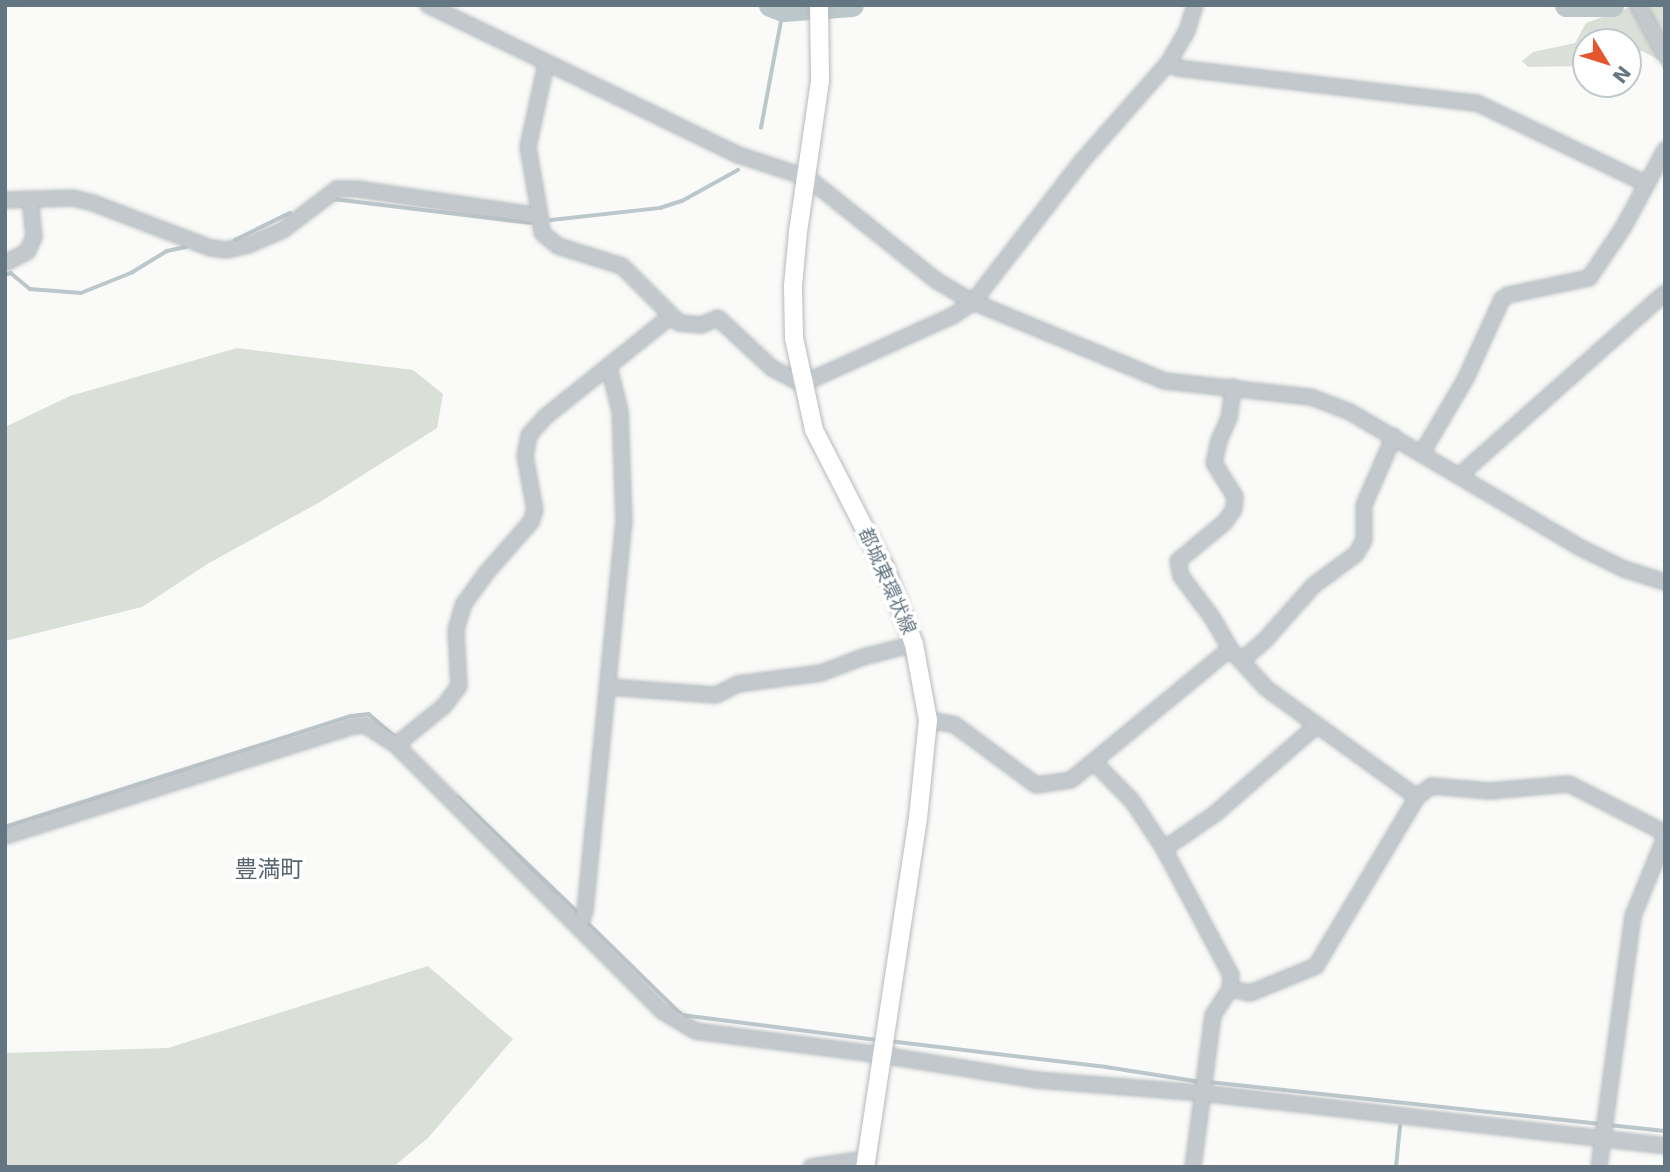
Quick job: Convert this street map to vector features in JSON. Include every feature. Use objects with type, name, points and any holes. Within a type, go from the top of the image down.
[{"type":"main road","name":"都城東環状線","points":[[819,14],[820,81],[808,178],[798,232],[793,286],[794,338],[814,429],[885,568],[914,644],[928,720],[918,818],[866,1163]]},
{"type":"street","points":[[428,5],[736,154],[808,178],[937,281],[973,302],[1146,376],[1186,385],[1233,387],[1311,397],[1350,412],[1579,547],[1624,569],[1665,582]]},
{"type":"street","points":[[546,64],[528,147],[542,233],[558,246],[622,266],[670,317],[690,326],[718,318],[772,368],[802,384],[954,315],[973,302],[1082,161],[1168,62],[1187,31],[1195,5]]},
{"type":"street","points":[[1638,6],[1665,55]]},
{"type":"street","points":[[1168,62],[1177,68],[1477,103],[1647,184]]},
{"type":"street","points":[[1422,453],[1466,378],[1502,299],[1508,295],[1590,278],[1623,229],[1665,150]]},
{"type":"street","points":[[5,200],[72,198],[93,203],[211,248],[227,250],[248,245],[283,230],[337,189],[357,189],[540,216]]},
{"type":"street","points":[[5,262],[27,252],[34,237],[30,200]]},
{"type":"street","points":[[1460,475],[1665,293]]},
{"type":"street","points":[[396,745],[444,706],[459,686],[456,630],[463,606],[487,572],[531,522],[535,510],[534,495],[525,456],[529,435],[545,417],[670,317]]},
{"type":"street","points":[[579,926],[585,911],[609,687],[625,484],[620,411],[608,367]]},
{"type":"street","points":[[1233,387],[1229,418],[1219,440],[1214,463],[1235,497],[1234,509],[1225,522],[1178,561],[1181,576],[1213,619],[1230,649],[1267,689],[1417,797]]},
{"type":"street","points":[[1241,661],[1266,639],[1314,585],[1356,554],[1364,540],[1364,505],[1394,436]]},
{"type":"street","points":[[609,687],[716,695],[737,684],[821,673],[863,657],[914,644]]},
{"type":"street","points":[[928,720],[955,725],[1036,785],[1071,780],[1095,763],[1230,649]]},
{"type":"street","points":[[5,836],[354,726],[365,725],[396,745],[662,1011],[695,1031],[882,1055],[1037,1080],[1202,1093],[1665,1146]]},
{"type":"street","points":[[1164,849],[1216,813],[1316,726]]},
{"type":"street","points":[[1095,763],[1133,802],[1164,849],[1231,975],[1230,989],[1213,1015],[1193,1167]]},
{"type":"street","points":[[1230,989],[1250,993],[1315,966],[1417,797],[1431,786],[1490,791],[1569,785],[1665,835],[1633,916],[1599,1167]]},
{"type":"street","points":[[811,1167],[866,1163]]},
{"type":"shaded area","points":[[1635,5],[1665,5],[1665,74],[1659,60],[1642,51],[1642,28],[1583,28],[1586,23]]},
{"type":"shaded area","points":[[1572,44],[1572,66],[1528,67],[1522,61],[1533,52]]},
{"type":"shaded area","points":[[237,348],[413,370],[443,394],[437,428],[320,502],[209,563],[142,607],[5,641],[5,427],[70,396]]},
{"type":"shaded area","points":[[428,966],[513,1039],[428,1138],[393,1167],[5,1167],[5,1053],[168,1048]]},
{"type":"waterway","points":[[770,5],[783,10],[852,5]]},
{"type":"waterway","points":[[1566,5],[1612,5]]},
{"type":"waterway","points":[[761,128],[783,10]]},
{"type":"waterway","points":[[551,220],[660,208],[682,201],[738,170]]},
{"type":"waterway","points":[[333,199],[530,223]]},
{"type":"waterway","points":[[235,240],[290,213]]},
{"type":"waterway","points":[[5,275],[11,273],[30,289],[81,293],[131,273],[167,251],[186,247]]},
{"type":"waterway","points":[[5,827],[351,716],[369,714],[394,736]]},
{"type":"waterway","points":[[458,797],[581,915]]},
{"type":"waterway","points":[[586,921],[682,1015],[878,1040]]},
{"type":"waterway","points":[[889,1041],[1106,1067],[1201,1082]]},
{"type":"waterway","points":[[1209,1082],[1601,1124]]},
{"type":"waterway","points":[[1609,1125],[1665,1131]]},
{"type":"waterway","points":[[1396,1167],[1400,1126]]},
{"type":"district","name":"豊満町","points":[[269,869]]}]
